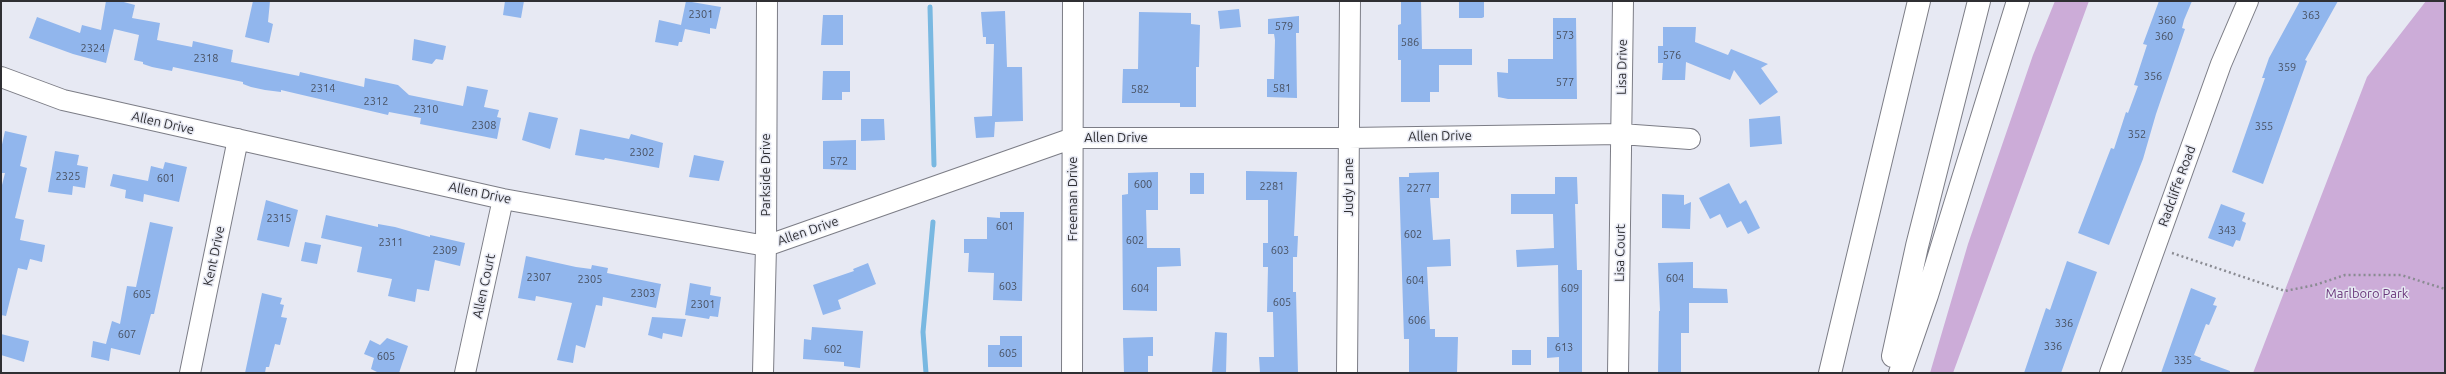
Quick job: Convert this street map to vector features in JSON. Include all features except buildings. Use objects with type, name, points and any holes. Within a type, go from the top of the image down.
[{"type":"highway","points":[[1830,373],[1919,1]]},
{"type":"highway","points":[[1889,373],[1917,246],[1979,1]]},
{"type":"highway","points":[[1900,373],[1927,295],[2018,1]]},
{"type":"street","name":"Parkside Drive","points":[[763,373],[766,246],[766,1]]},
{"type":"street","name":"Freeman Drive","points":[[1072,373],[1073,1]]},
{"type":"street","name":"Judy Lane","points":[[1347,373],[1350,1]]},
{"type":"street","name":"Lisa Drive","points":[[1621,134],[1623,1]]},
{"type":"street","name":"Radcliffe Road","points":[[2110,373],[2221,64],[2248,1]]},
{"type":"street","name":"Allen Drive","points":[[1,77],[64,100],[503,199],[766,246],[1073,138],[1349,138],[1621,134],[1690,139]]},
{"type":"street","name":"Lisa Court","points":[[1618,373],[1621,134]]},
{"type":"street","name":"Kent Drive","points":[[190,373],[238,139]]},
{"type":"street","name":"Allen Court","points":[[465,373],[503,199]]},
{"type":"path","points":[[2176,254],[2285,291],[2315,286],[2345,275],[2401,275],[2445,289]]},
{"type":"green space","points":[[2055,1],[2089,1],[1953,373],[1930,373],[1968,244],[2033,55]]},
{"type":"green space","name":"Marlboro Park","points":[[2426,1],[2445,1],[2445,373],[2253,373],[2367,77]]},
{"type":"waterway","points":[[930,7],[934,165]]},
{"type":"waterway","points":[[926,373],[923,332],[933,222]]}]
